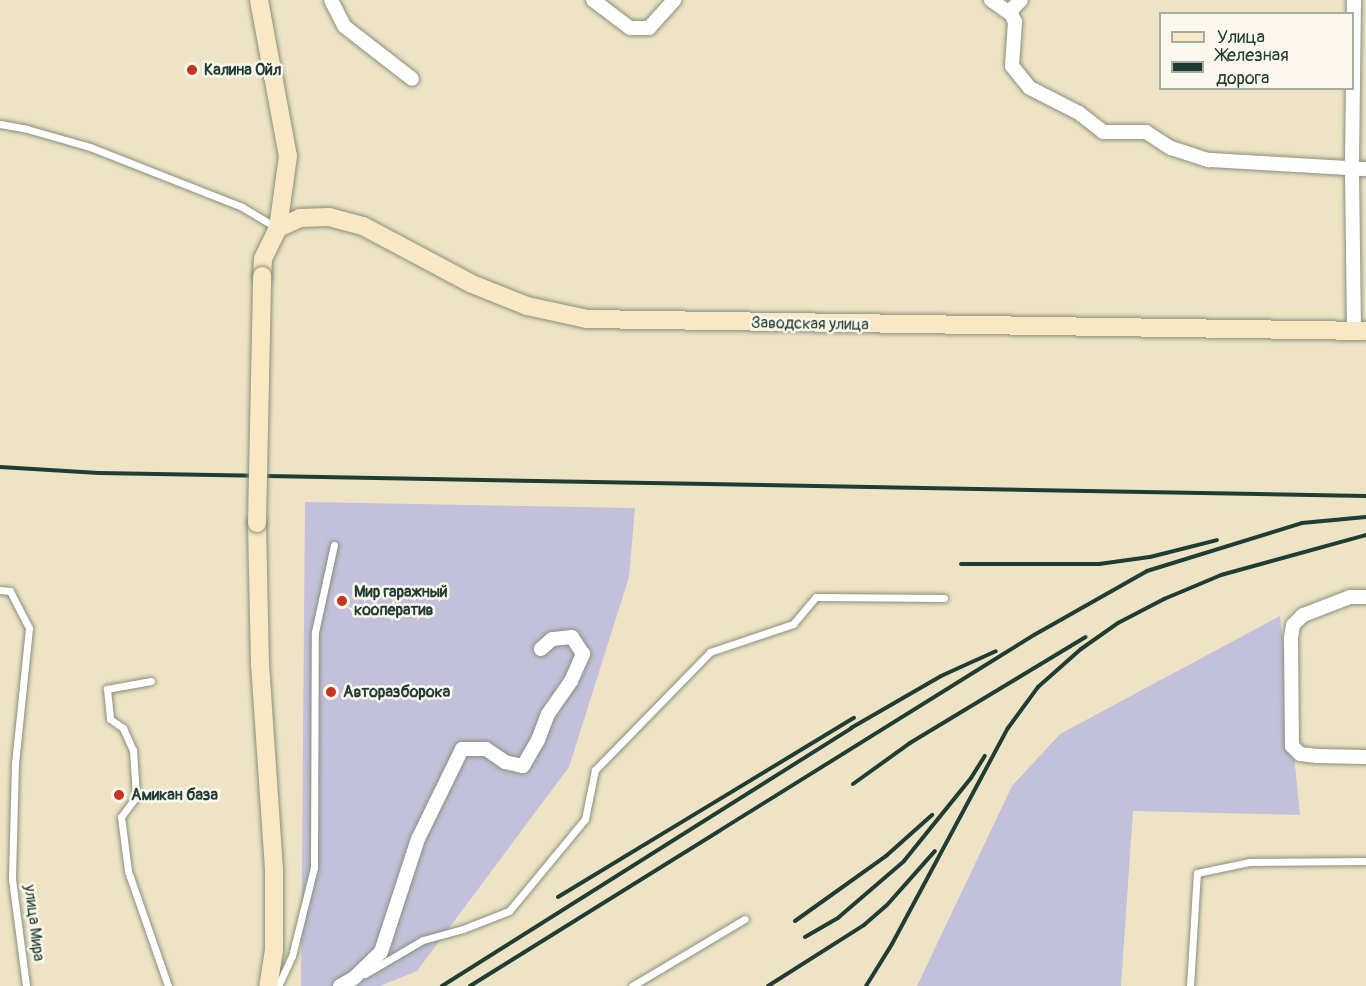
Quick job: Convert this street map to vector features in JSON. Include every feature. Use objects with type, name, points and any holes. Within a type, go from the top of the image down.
[{"type":"main road","points":[[259,0],[288,156],[278,228],[263,259],[262,276],[257,523],[260,664],[274,870],[274,950],[268,986]]},
{"type":"main road","name":"Заводская улица","points":[[278,228],[300,218],[329,217],[363,226],[472,284],[527,306],[587,319],[1360,331]]},
{"type":"street","points":[[331,0],[344,26],[412,79]]},
{"type":"street","points":[[593,0],[630,28],[649,28],[674,0]]},
{"type":"street","points":[[991,0],[1011,14],[1016,22],[1012,66],[1030,88],[1079,113],[1103,132],[1146,132],[1171,148],[1209,160],[1359,170]]},
{"type":"street","points":[[1011,14],[1021,0]]},
{"type":"street","points":[[1354,28],[1359,170],[1360,331]]},
{"type":"street","points":[[1366,597],[1350,597],[1303,615],[1293,625],[1291,638],[1292,746],[1300,754],[1366,757]]},
{"type":"street","points":[[340,986],[354,978],[381,952],[418,839],[462,749],[486,749],[505,762],[523,766],[528,758],[548,714],[571,681],[583,654],[572,636],[552,639],[541,649]]},
{"type":"lane","points":[[0,124],[27,129],[90,147],[242,207],[278,228]]},
{"type":"lane","points":[[278,986],[292,956],[314,868],[315,632],[334,545]]},
{"type":"lane","name":"улица Мира","points":[[0,590],[10,591],[29,627],[15,763],[12,879],[26,986]]},
{"type":"lane","points":[[354,978],[377,968],[423,940],[463,929],[509,910],[585,819],[595,770],[710,652],[793,624],[816,597],[944,598]]},
{"type":"lane","points":[[151,681],[107,689],[110,719],[123,728],[133,750],[136,797],[121,817],[128,870],[168,986]]},
{"type":"lane","points":[[1190,986],[1197,873],[1249,862],[1366,861]]},
{"type":"lane","points":[[632,986],[745,919]]},
{"type":"shaded area","name":"Мир гаражный кооператив","points":[[305,502],[635,508],[629,577],[569,767],[417,971],[380,986],[301,986]]},
{"type":"shaded area","points":[[1280,616],[1300,815],[1133,811],[1121,986],[917,986],[1012,786],[1060,734]]},
{"type":"railway","points":[[0,467],[99,473],[1366,496]]},
{"type":"railway","points":[[470,986],[1034,635],[1147,571],[1302,523],[1366,517]]},
{"type":"railway","points":[[866,986],[892,944],[1008,728],[1038,687],[1081,649],[1118,623],[1164,599],[1221,575],[1366,535]]},
{"type":"railway","points":[[961,564],[1099,564],[1150,557],[1217,540]]},
{"type":"railway","points":[[853,784],[910,743],[1086,637]]},
{"type":"railway","points":[[442,986],[851,728],[941,676],[996,651]]},
{"type":"railway","points":[[558,897],[854,718]]},
{"type":"railway","points":[[805,937],[839,917],[904,861],[971,778],[985,756]]},
{"type":"railway","points":[[795,921],[886,856],[932,815]]},
{"type":"railway","points":[[768,986],[864,925],[887,905],[935,851]]},
{"type":"place","name":"Калина Ойл","points":[[192,70]]},
{"type":"place","name":"Мир гаражный кооператив","points":[[342,601]]},
{"type":"place","name":"Авторазборока","points":[[331,692]]},
{"type":"place","name":"Амикан база","points":[[119,795]]}]
